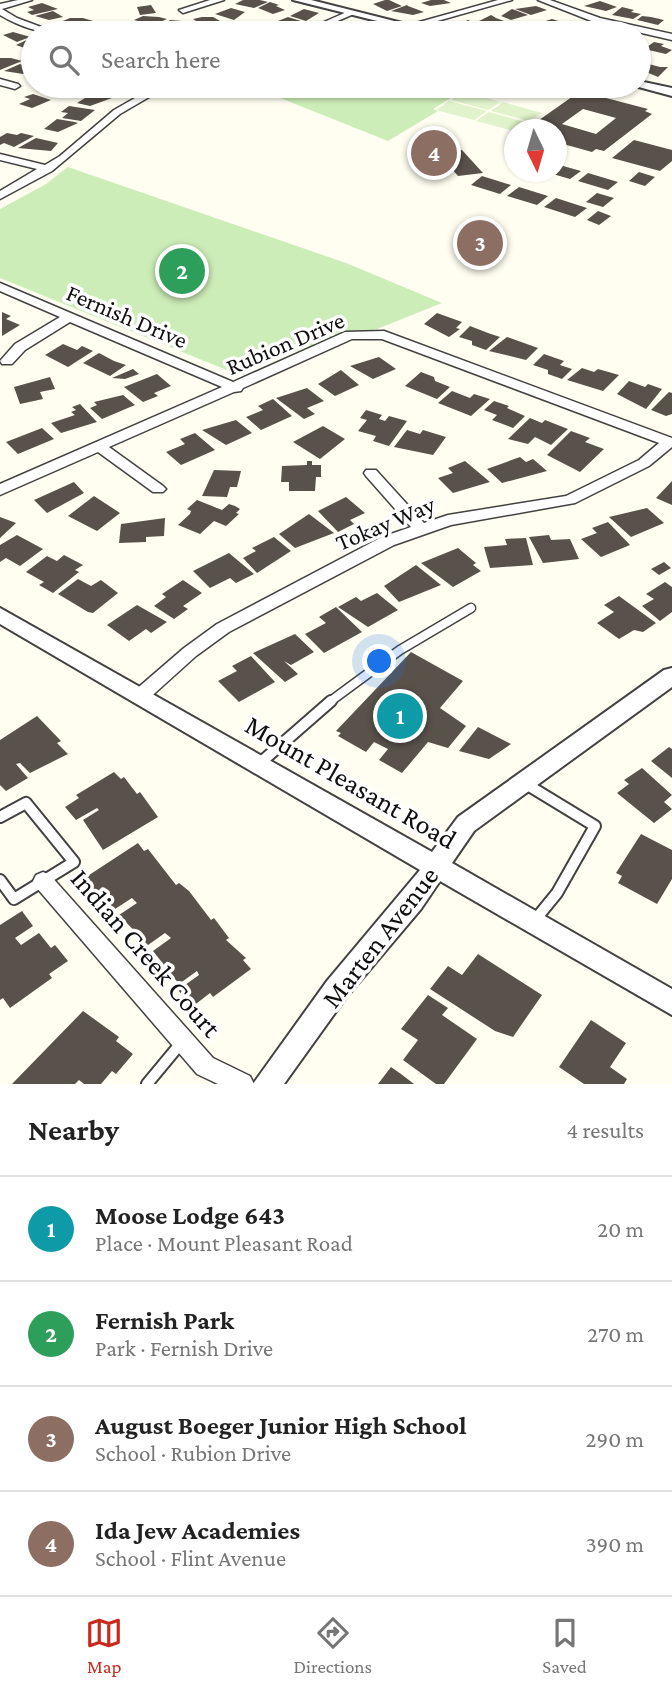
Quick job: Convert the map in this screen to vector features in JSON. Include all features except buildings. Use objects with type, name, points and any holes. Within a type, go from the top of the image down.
[{"type":"street","points":[[0,9],[28,0]]},
{"type":"street","points":[[183,10],[220,0]]},
{"type":"street","points":[[298,0],[388,21]]},
{"type":"street","points":[[429,21],[508,0]]},
{"type":"street","points":[[542,0],[601,21]]},
{"type":"street","points":[[0,9],[21,22]]},
{"type":"street","points":[[332,21],[352,13]]},
{"type":"street","points":[[651,32],[672,37]]},
{"type":"street","points":[[0,82],[15,86]]},
{"type":"street","points":[[651,87],[672,92]]},
{"type":"street","points":[[0,196],[48,169],[117,112],[142,98]]},
{"type":"street","points":[[0,157],[48,169]]},
{"type":"street","name":"Fernish Drive","points":[[0,287],[236,388]]},
{"type":"street","points":[[7,361],[20,347],[71,316]]},
{"type":"street","name":"Rubion Drive","points":[[0,490],[236,388],[350,335],[384,335],[671,443]]},
{"type":"street","name":"Tokay Way","points":[[139,697],[190,652],[223,628],[388,541],[420,528],[477,514],[538,508],[570,500],[644,463],[671,443]]},
{"type":"street","points":[[100,447],[158,489]]},
{"type":"street","points":[[371,473],[420,528]]},
{"type":"street","name":"Mount Pleasant Road","points":[[0,615],[672,1003]]},
{"type":"street","name":"Marten Avenue","points":[[267,1084],[336,990],[412,901],[466,824],[669,682]]},
{"type":"street","name":"Indian Creek Court","points":[[43,881],[205,1066],[242,1084]]},
{"type":"lane","points":[[258,765],[311,716],[388,658],[471,608]]},
{"type":"lane","points":[[524,782],[595,826],[557,893],[533,923]]},
{"type":"lane","points":[[0,817],[26,803],[74,862],[14,899],[0,880]]},
{"type":"lane","points":[[147,1084],[183,1041]]},
{"type":"green space","points":[[280,98],[451,98],[433,109],[438,111],[388,141]]},
{"type":"green space","points":[[486,98],[501,102],[488,110],[451,100]]},
{"type":"green space","points":[[449,101],[487,111],[474,120],[436,110]]},
{"type":"green space","points":[[503,102],[542,113],[532,119],[521,119],[491,111]]},
{"type":"green space","points":[[489,112],[514,119],[504,119],[504,128],[476,121]]},
{"type":"green space","points":[[68,167],[346,263],[442,303],[377,329],[332,338],[250,369],[229,371],[0,278],[0,209],[46,184]]},
{"type":"place","name":"Ida Jew Academies","points":[[434,153]]},
{"type":"place","name":"August Boeger Junior High School","points":[[480,243]]},
{"type":"place","name":"Fernish Park","points":[[182,271]]},
{"type":"place","name":"Moose Lodge 643","points":[[400,716]]}]
